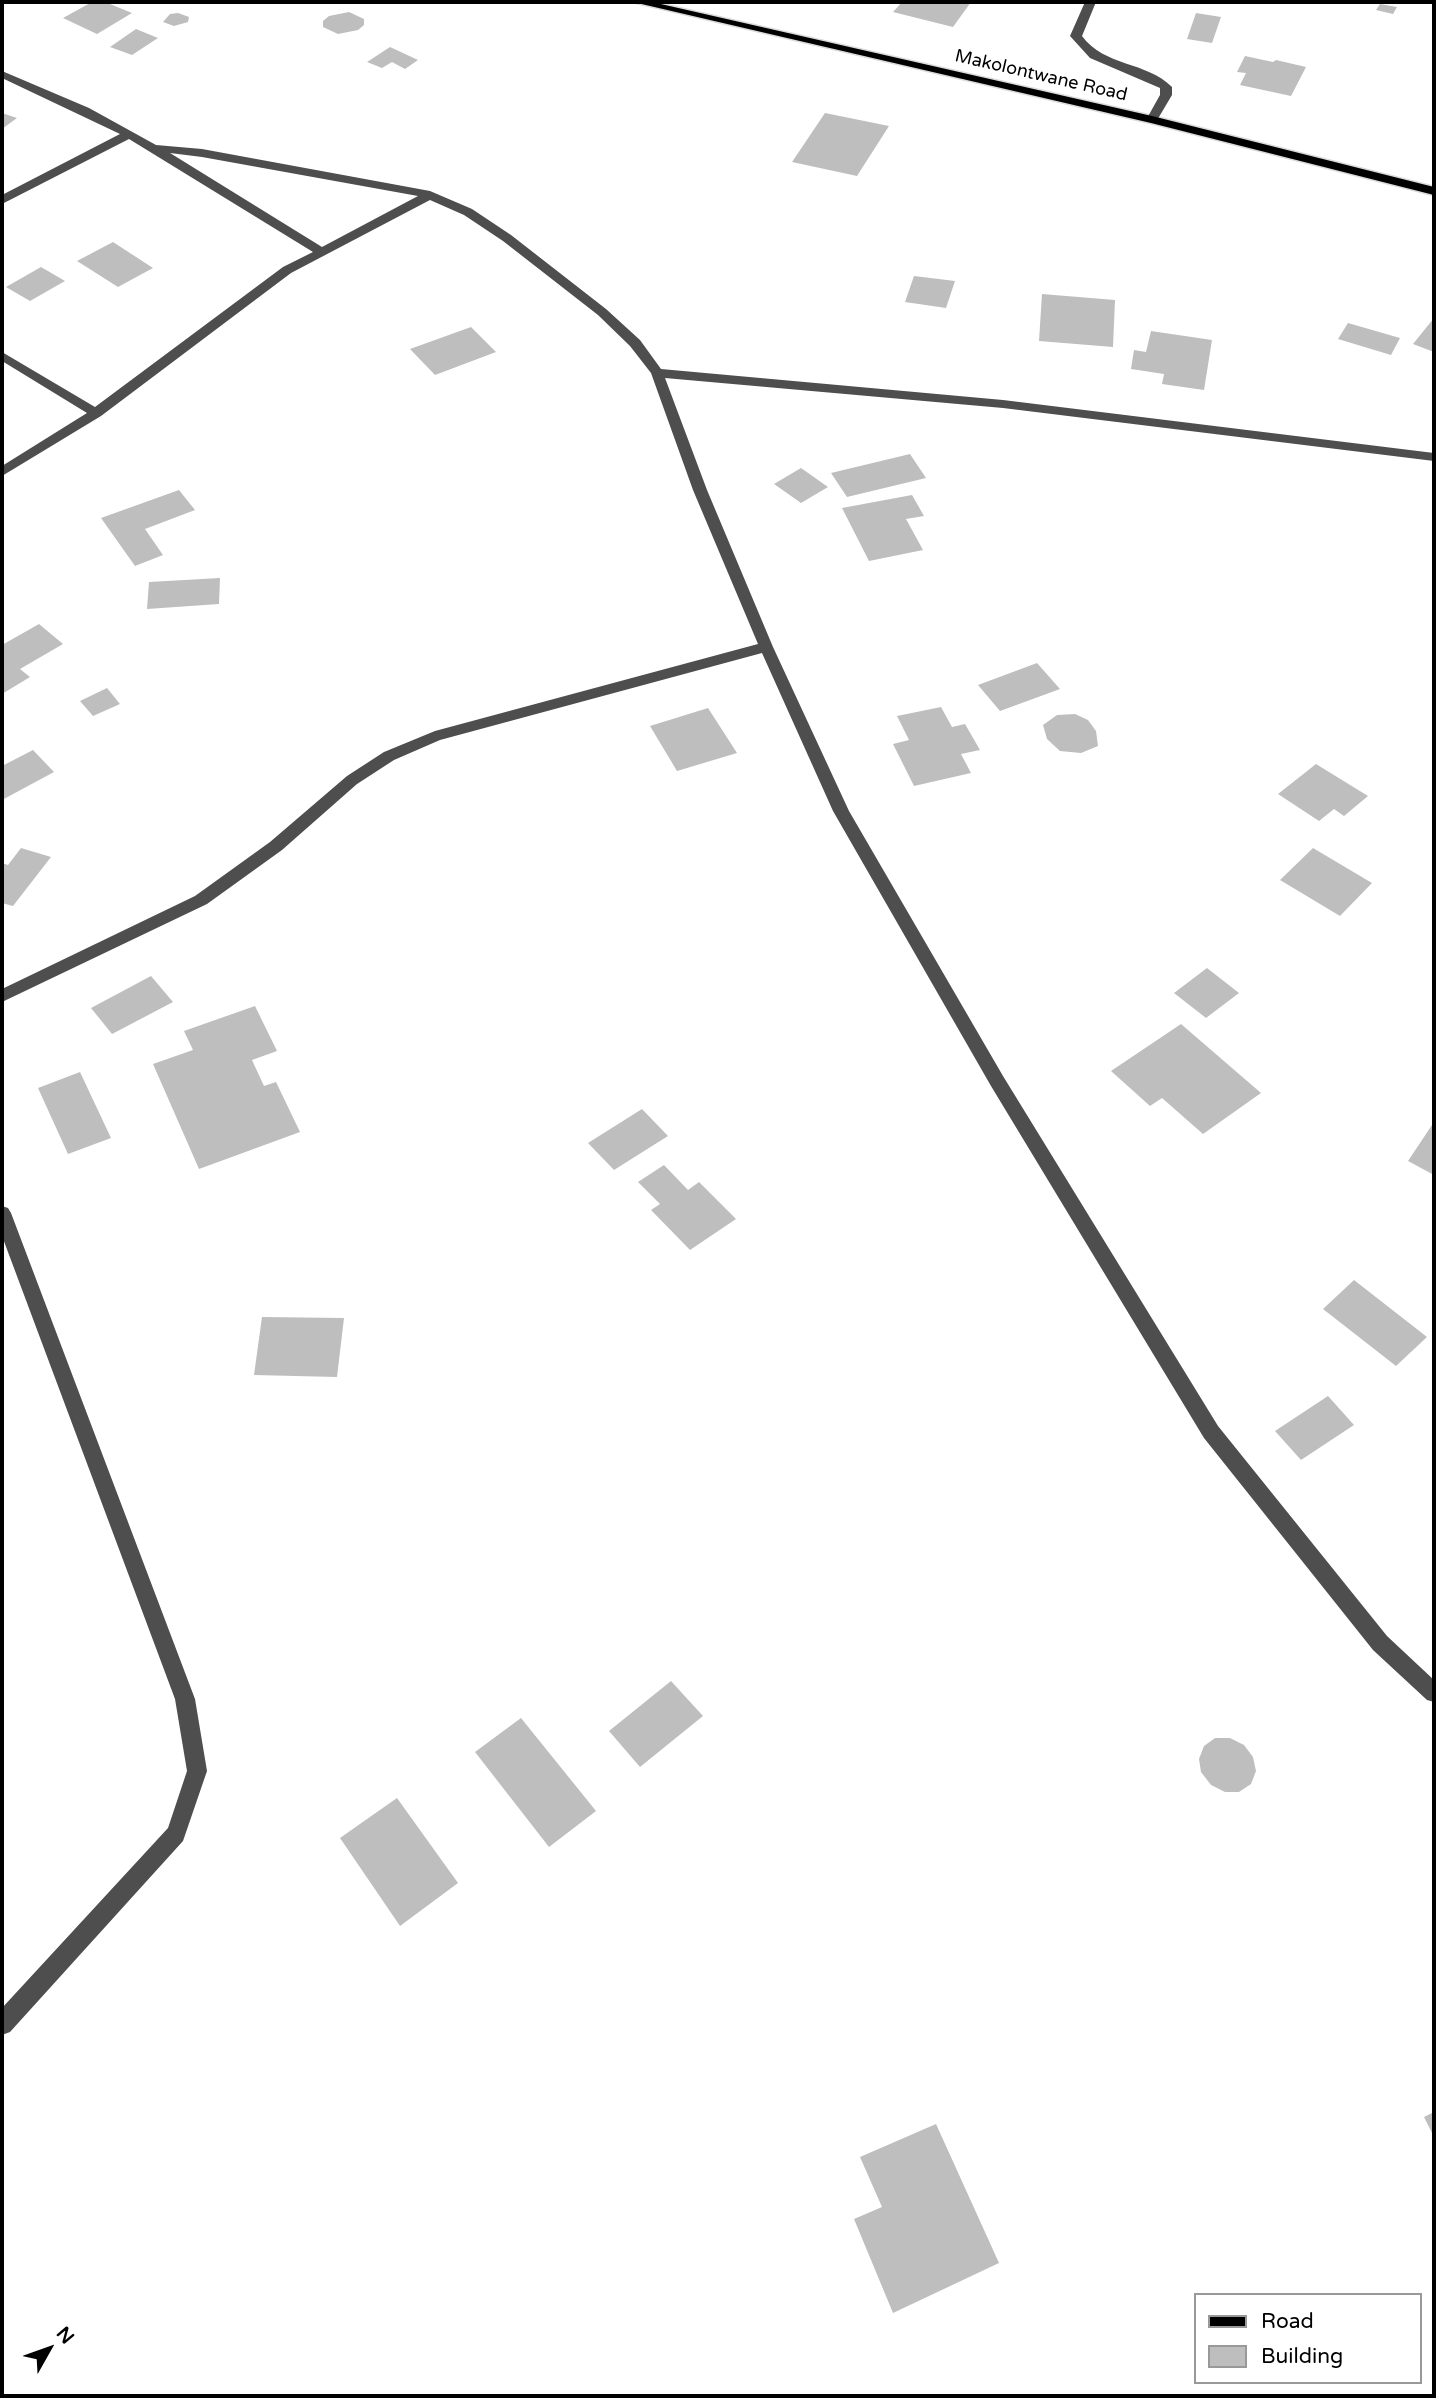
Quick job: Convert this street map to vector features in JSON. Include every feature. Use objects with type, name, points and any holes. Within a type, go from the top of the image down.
[{"type":"main road","name":"Makolontwane Road","points":[[639,2],[1152,120],[1434,191]]},
{"type":"street","points":[[1090,2],[1076,36],[1084,49],[1098,60],[1157,79],[1166,86],[1166,95],[1152,120]]},
{"type":"street","points":[[2,75],[31,86],[150,147],[320,251]]},
{"type":"street","points":[[2,200],[128,135]]},
{"type":"street","points":[[150,147],[202,153],[430,195],[468,212],[507,238],[592,303],[635,343],[657,373],[699,490],[766,648],[841,811],[997,1081],[1211,1432],[1380,1643],[1434,1693]]},
{"type":"street","points":[[2,472],[96,413],[200,337],[260,289],[320,251],[430,195]]},
{"type":"street","points":[[2,356],[96,413]]},
{"type":"street","points":[[657,373],[1003,404],[1434,457]]},
{"type":"street","points":[[2,996],[201,900],[276,846],[352,780],[389,757],[435,736],[766,648]]},
{"type":"street","points":[[2,1213],[186,1699],[197,1771],[176,1834],[2,2024]]},
{"type":"building","points":[[92,2],[105,2],[132,13],[97,34],[63,18]]},
{"type":"building","points":[[902,2],[971,2],[953,27],[893,12]]},
{"type":"building","points":[[1380,4],[1397,7],[1393,14],[1376,10]]},
{"type":"building","points":[[349,12],[364,19],[364,25],[358,30],[338,34],[323,27],[323,21],[329,16]]},
{"type":"building","points":[[178,13],[189,17],[188,22],[174,26],[163,22],[170,14]]},
{"type":"building","points":[[1196,13],[1221,17],[1212,43],[1187,39]]},
{"type":"building","points":[[136,29],[158,38],[132,55],[110,47]]},
{"type":"building","points":[[390,47],[418,60],[405,69],[392,62],[382,68],[367,62]]},
{"type":"building","points":[[1245,56],[1306,67],[1291,96],[1240,85],[1246,73],[1237,72]]},
{"type":"building","points":[[2,113],[17,118],[2,129]]},
{"type":"building","points":[[825,113],[889,126],[857,176],[792,162]]},
{"type":"building","points":[[113,242],[153,268],[118,287],[77,261]]},
{"type":"building","points":[[41,267],[65,281],[30,301],[6,287]]},
{"type":"building","points":[[914,276],[955,281],[946,308],[905,302]]},
{"type":"building","points":[[1042,294],[1115,300],[1113,347],[1039,341]]},
{"type":"building","points":[[1434,318],[1434,352],[1413,344]]},
{"type":"building","points":[[1348,323],[1400,338],[1391,355],[1338,339]]},
{"type":"building","points":[[471,327],[496,352],[435,375],[410,349]]},
{"type":"building","points":[[1151,331],[1212,340],[1204,390],[1162,384],[1164,374],[1131,369],[1134,350],[1146,352]]},
{"type":"building","points":[[910,454],[926,478],[847,497],[831,473]]},
{"type":"building","points":[[801,468],[828,487],[801,503],[774,484]]},
{"type":"building","points":[[179,490],[195,510],[145,529],[163,555],[135,566],[101,518]]},
{"type":"building","points":[[912,495],[924,516],[906,519],[923,550],[869,561],[842,508]]},
{"type":"building","points":[[220,578],[219,604],[147,609],[149,582]]},
{"type":"building","points":[[39,624],[63,644],[20,669],[30,677],[2,694],[2,645]]},
{"type":"building","points":[[1037,663],[1060,689],[1000,711],[978,685]]},
{"type":"building","points":[[107,688],[120,704],[93,716],[80,701]]},
{"type":"building","points":[[941,707],[952,727],[965,724],[980,750],[961,754],[971,773],[914,786],[893,744],[909,740],[897,716]]},
{"type":"building","points":[[708,708],[737,753],[677,771],[650,726]]},
{"type":"building","points":[[1075,714],[1088,720],[1096,731],[1098,746],[1081,753],[1060,751],[1047,739],[1043,725],[1057,715]]},
{"type":"building","points":[[33,750],[54,772],[2,800],[2,766]]},
{"type":"building","points":[[1316,764],[1368,796],[1344,816],[1334,809],[1319,821],[1278,794]]},
{"type":"building","points":[[21,848],[51,857],[13,906],[2,903],[2,863],[8,865]]},
{"type":"building","points":[[1313,848],[1372,883],[1340,916],[1280,880]]},
{"type":"building","points":[[1207,968],[1239,993],[1206,1018],[1174,993]]},
{"type":"building","points":[[151,976],[173,1002],[112,1034],[91,1008]]},
{"type":"building","points":[[255,1006],[277,1051],[252,1060],[264,1086],[276,1082],[300,1132],[199,1169],[153,1064],[193,1050],[184,1031]]},
{"type":"building","points":[[1181,1024],[1261,1093],[1203,1134],[1162,1098],[1150,1106],[1111,1071]]},
{"type":"building","points":[[80,1072],[111,1138],[68,1154],[38,1088]]},
{"type":"building","points":[[642,1109],[668,1136],[614,1170],[588,1143]]},
{"type":"building","points":[[1434,1122],[1434,1175],[1408,1161]]},
{"type":"building","points":[[664,1165],[688,1190],[699,1182],[736,1219],[690,1250],[651,1210],[660,1204],[638,1182]]},
{"type":"building","points":[[1354,1280],[1427,1337],[1396,1366],[1323,1309]]},
{"type":"building","points":[[262,1317],[344,1318],[337,1377],[254,1375]]},
{"type":"building","points":[[1328,1396],[1354,1425],[1301,1460],[1275,1431]]},
{"type":"building","points":[[671,1681],[703,1716],[640,1767],[609,1731]]},
{"type":"building","points":[[521,1718],[596,1811],[549,1847],[475,1752]]},
{"type":"building","points":[[1215,1738],[1230,1738],[1244,1745],[1253,1757],[1256,1771],[1251,1784],[1239,1792],[1225,1792],[1211,1785],[1201,1772],[1199,1759],[1204,1746]]},
{"type":"building","points":[[397,1798],[458,1883],[400,1926],[340,1838]]},
{"type":"building","points":[[1434,2112],[1434,2137],[1424,2117]]},
{"type":"building","points":[[936,2124],[999,2263],[893,2313],[854,2219],[882,2207],[860,2157]]}]
